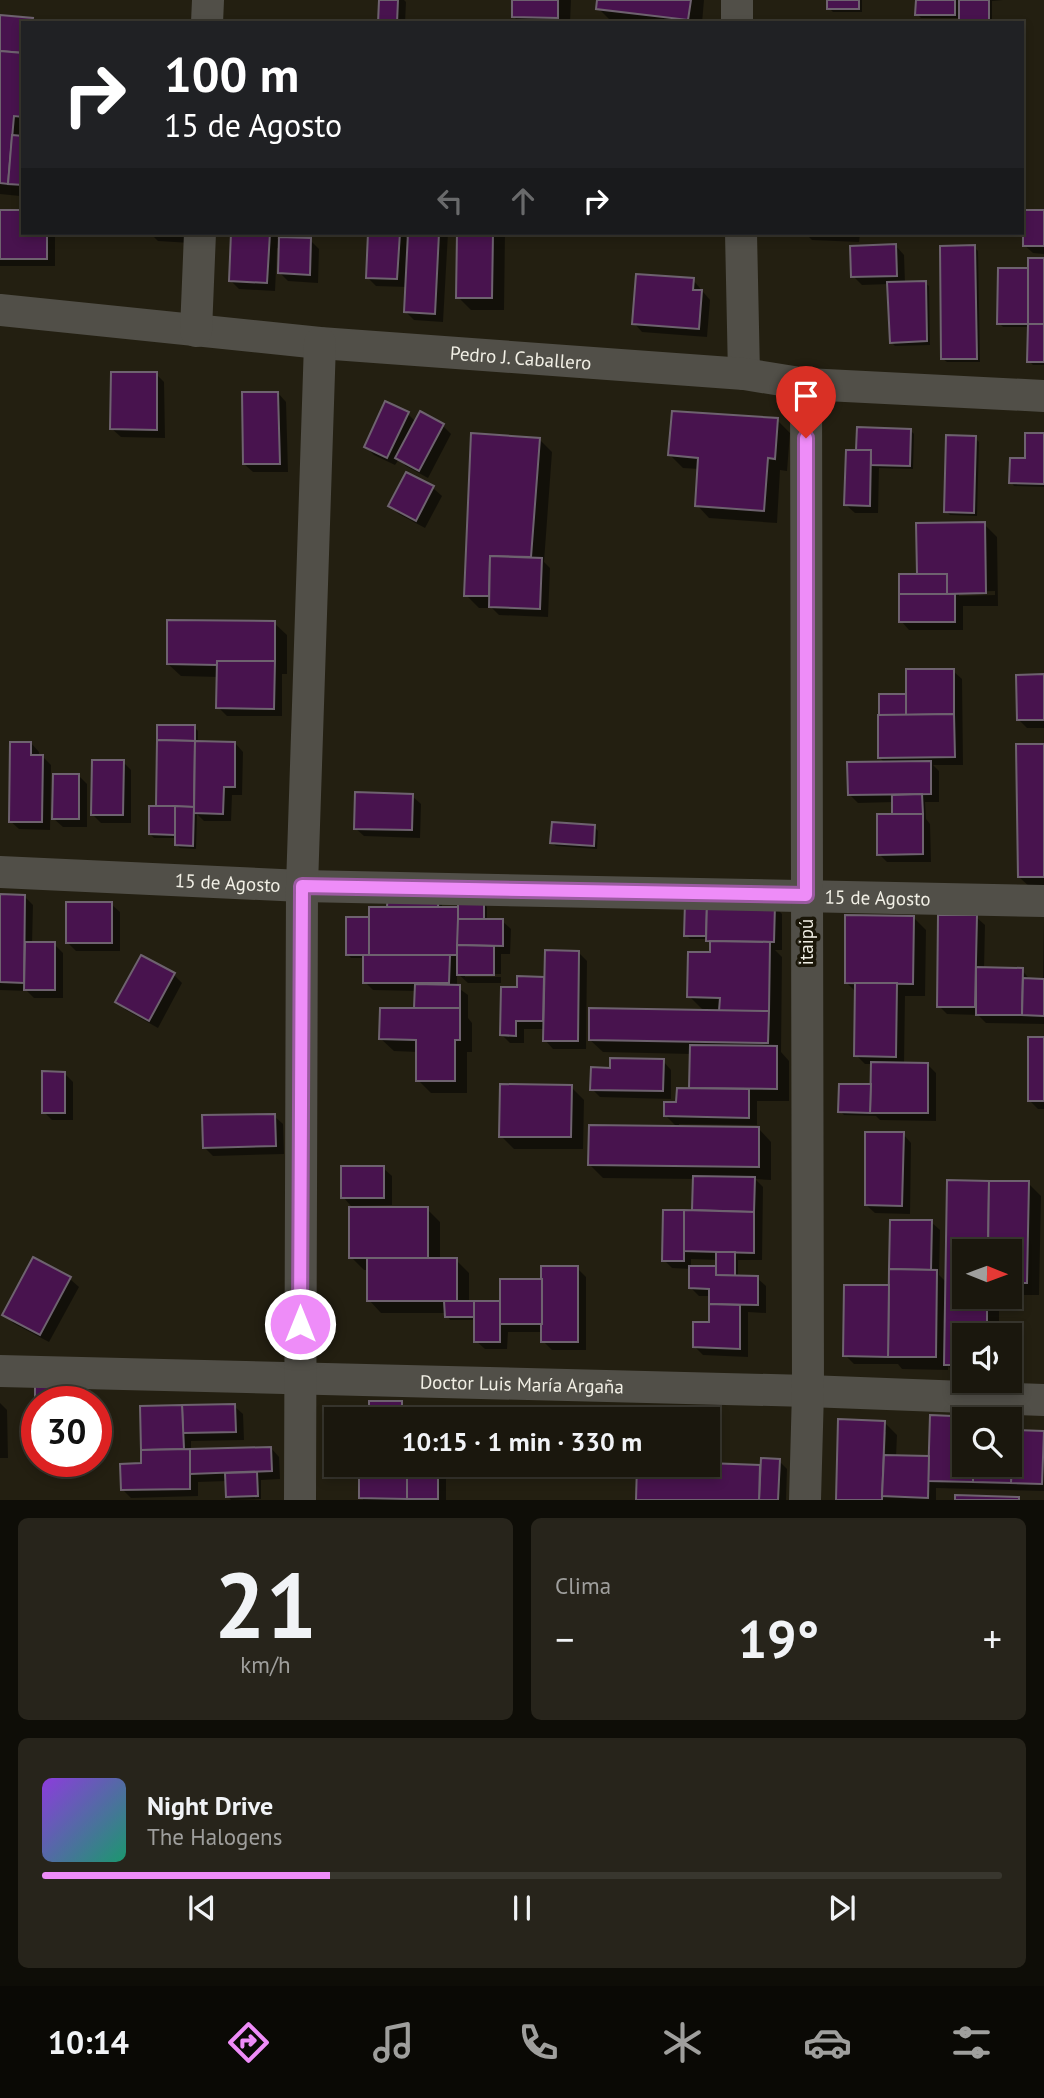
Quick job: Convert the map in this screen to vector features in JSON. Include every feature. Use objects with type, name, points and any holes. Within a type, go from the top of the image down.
[{"type":"street","points":[[207,21],[208,0]]},
{"type":"street","points":[[737,0],[737,21]]},
{"type":"street","points":[[196,331],[200,235]]},
{"type":"street","points":[[741,235],[744,374]]},
{"type":"street","name":"Pedro J. Caballero","points":[[0,310],[320,343],[744,374],[806,384],[1044,396]]},
{"type":"street","points":[[300,1500],[302,886],[320,343]]},
{"type":"street","name":"itaipú","points":[[805,1500],[808,1391],[806,384]]},
{"type":"street","name":"15 de Agosto","points":[[0,872],[302,886],[1044,901]]},
{"type":"street","name":"Doctor Luis María Argaña","points":[[0,1371],[808,1391],[1044,1400]]},
{"type":"building","points":[[379,0],[398,0],[397,21],[378,21]]},
{"type":"building","points":[[512,0],[558,0],[558,18],[512,17]]},
{"type":"building","points":[[597,0],[691,0],[688,20],[596,9]]},
{"type":"building","points":[[827,0],[859,0],[859,9],[827,9]]},
{"type":"building","points":[[916,0],[955,0],[955,15],[915,15]]},
{"type":"building","points":[[959,0],[989,0],[989,21],[959,21]]},
{"type":"building","points":[[0,15],[33,18],[32,21],[21,21],[21,53],[0,51]]},
{"type":"building","points":[[0,51],[21,53],[21,117],[14,116],[8,184],[0,183]]},
{"type":"building","points":[[12,135],[21,136],[21,185],[8,184]]},
{"type":"building","points":[[0,210],[21,210],[21,235],[47,235],[47,259],[0,259]]},
{"type":"building","points":[[1024,210],[1044,210],[1044,246],[1023,246]]},
{"type":"building","points":[[231,235],[270,235],[267,283],[229,281]]},
{"type":"building","points":[[368,235],[400,235],[397,279],[366,278]]},
{"type":"building","points":[[408,235],[439,235],[435,314],[404,312]]},
{"type":"building","points":[[457,235],[493,235],[492,298],[456,298]]},
{"type":"building","points":[[279,237],[311,238],[310,275],[278,273]]},
{"type":"building","points":[[896,244],[897,276],[851,277],[850,246]]},
{"type":"building","points":[[975,245],[977,359],[941,359],[940,246]]},
{"type":"building","points":[[1028,258],[1044,258],[1044,324],[1028,324]]},
{"type":"building","points":[[998,268],[1028,268],[1028,324],[997,324]]},
{"type":"building","points":[[636,274],[694,278],[693,290],[702,290],[699,329],[632,324]]},
{"type":"building","points":[[926,281],[927,341],[890,343],[887,282]]},
{"type":"building","points":[[1028,324],[1044,324],[1044,362],[1027,362]]},
{"type":"building","points":[[111,372],[157,372],[157,430],[110,429]]},
{"type":"building","points":[[242,392],[278,392],[280,464],[243,464]]},
{"type":"building","points":[[385,401],[409,412],[387,458],[364,447]]},
{"type":"building","points":[[420,411],[444,424],[419,471],[395,458]]},
{"type":"building","points":[[672,411],[778,418],[775,459],[768,458],[764,511],[695,506],[698,458],[668,455]]},
{"type":"building","points":[[857,427],[911,429],[910,466],[871,465],[871,450],[856,450]]},
{"type":"building","points":[[471,433],[540,438],[531,557],[490,556],[489,596],[464,596]]},
{"type":"building","points":[[1025,433],[1044,433],[1044,484],[1009,483],[1010,458],[1025,458]]},
{"type":"building","points":[[946,435],[976,436],[974,513],[944,512]]},
{"type":"building","points":[[846,450],[871,450],[870,506],[844,505]]},
{"type":"building","points":[[406,472],[434,486],[416,521],[388,506]]},
{"type":"building","points":[[985,522],[986,593],[947,594],[947,574],[917,574],[916,523]]},
{"type":"building","points":[[490,556],[542,558],[540,609],[489,607]]},
{"type":"building","points":[[899,574],[947,574],[947,594],[899,594]]},
{"type":"building","points":[[899,594],[955,594],[955,622],[899,622]]},
{"type":"building","points":[[167,620],[275,621],[275,661],[217,661],[217,665],[167,664]]},
{"type":"building","points":[[217,661],[275,661],[274,709],[216,708]]},
{"type":"building","points":[[906,669],[954,669],[954,714],[906,715]]},
{"type":"building","points":[[1044,674],[1044,720],[1017,720],[1016,675]]},
{"type":"building","points":[[879,694],[906,694],[906,715],[879,715]]},
{"type":"building","points":[[954,714],[955,757],[878,758],[878,715]]},
{"type":"building","points":[[157,725],[195,725],[195,741],[157,740]]},
{"type":"building","points":[[157,740],[195,741],[194,807],[156,806]]},
{"type":"building","points":[[195,741],[235,742],[235,787],[224,787],[223,814],[194,813]]},
{"type":"building","points":[[10,742],[31,742],[31,755],[43,755],[42,822],[9,822]]},
{"type":"building","points":[[1016,744],[1044,744],[1044,877],[1018,877]]},
{"type":"building","points":[[92,760],[124,760],[123,815],[91,815]]},
{"type":"building","points":[[931,761],[931,794],[848,795],[847,762]]},
{"type":"building","points":[[53,774],[79,774],[79,819],[52,819]]},
{"type":"building","points":[[355,792],[413,794],[412,830],[354,829]]},
{"type":"building","points":[[922,794],[923,814],[892,814],[892,795]]},
{"type":"building","points":[[149,806],[175,806],[175,835],[149,834]]},
{"type":"building","points":[[175,806],[194,807],[193,846],[175,845]]},
{"type":"building","points":[[877,814],[923,814],[923,854],[877,855]]},
{"type":"building","points":[[552,822],[595,825],[594,846],[550,843]]},
{"type":"building","points":[[388,891],[439,892],[438,907],[387,907]]},
{"type":"building","points":[[0,894],[25,895],[24,983],[0,982]]},
{"type":"building","points":[[458,901],[484,901],[484,919],[458,919]]},
{"type":"building","points":[[66,902],[112,902],[112,943],[66,943]]},
{"type":"building","points":[[685,902],[707,903],[706,936],[684,936]]},
{"type":"building","points":[[707,903],[775,904],[774,942],[706,941]]},
{"type":"building","points":[[369,907],[458,907],[458,955],[369,955]]},
{"type":"building","points":[[845,915],[914,916],[913,984],[845,983]]},
{"type":"building","points":[[938,915],[977,915],[975,1007],[937,1007]]},
{"type":"building","points":[[346,917],[369,917],[369,955],[346,955]]},
{"type":"building","points":[[458,919],[503,919],[503,946],[457,945]]},
{"type":"building","points":[[710,941],[770,942],[769,1011],[719,1011],[720,998],[687,997],[688,952],[710,952]]},
{"type":"building","points":[[25,942],[55,942],[55,990],[24,990]]},
{"type":"building","points":[[457,945],[494,946],[494,975],[457,975]]},
{"type":"building","points":[[545,950],[579,951],[578,1041],[543,1041]]},
{"type":"building","points":[[141,955],[175,973],[149,1021],[115,1002]]},
{"type":"building","points":[[363,955],[450,955],[449,983],[363,983]]},
{"type":"building","points":[[976,967],[1023,968],[1022,1015],[976,1015]]},
{"type":"building","points":[[517,976],[544,977],[543,1021],[516,1021],[516,1036],[500,1035],[501,987],[517,987]]},
{"type":"building","points":[[1023,978],[1044,979],[1044,1016],[1022,1015]]},
{"type":"building","points":[[855,983],[897,983],[896,1057],[854,1056]]},
{"type":"building","points":[[415,984],[460,985],[460,1008],[414,1008]]},
{"type":"building","points":[[380,1008],[460,1008],[460,1040],[455,1040],[455,1081],[416,1081],[416,1040],[379,1039]]},
{"type":"building","points":[[589,1008],[769,1011],[768,1043],[589,1040]]},
{"type":"building","points":[[1028,1037],[1044,1037],[1044,1101],[1028,1101]]},
{"type":"building","points":[[690,1045],[777,1046],[777,1089],[689,1088]]},
{"type":"building","points":[[610,1058],[664,1059],[663,1091],[590,1090],[591,1067],[610,1068]]},
{"type":"building","points":[[871,1062],[928,1063],[928,1113],[870,1113]]},
{"type":"building","points":[[42,1071],[65,1072],[65,1113],[42,1113]]},
{"type":"building","points":[[500,1084],[572,1085],[571,1137],[499,1137]]},
{"type":"building","points":[[839,1084],[871,1084],[870,1113],[838,1112]]},
{"type":"building","points":[[677,1088],[749,1089],[749,1118],[664,1116],[664,1102],[676,1102]]},
{"type":"building","points":[[275,1114],[276,1146],[203,1148],[202,1115]]},
{"type":"building","points":[[589,1125],[759,1127],[759,1167],[588,1165]]},
{"type":"building","points":[[865,1132],[904,1132],[902,1206],[865,1205]]},
{"type":"building","points":[[341,1166],[384,1166],[384,1198],[341,1198]]},
{"type":"building","points":[[693,1176],[755,1177],[754,1212],[692,1210]]},
{"type":"building","points":[[947,1180],[989,1181],[988,1239],[952,1239],[952,1309],[987,1309],[987,1323],[952,1323],[952,1365],[944,1365]]},
{"type":"building","points":[[989,1181],[1029,1181],[1027,1283],[1022,1283],[1022,1239],[988,1239]]},
{"type":"building","points":[[349,1207],[428,1207],[428,1258],[349,1258]]},
{"type":"building","points":[[663,1210],[684,1210],[684,1261],[662,1261]]},
{"type":"building","points":[[684,1210],[754,1212],[754,1253],[684,1251]]},
{"type":"building","points":[[890,1220],[932,1220],[931,1270],[889,1269]]},
{"type":"building","points":[[716,1252],[735,1252],[735,1276],[716,1275]]},
{"type":"building","points":[[33,1257],[71,1277],[40,1335],[2,1315]]},
{"type":"building","points":[[367,1258],[457,1258],[457,1301],[367,1301]]},
{"type":"building","points":[[541,1266],[578,1266],[578,1342],[541,1342]]},
{"type":"building","points":[[689,1266],[716,1266],[716,1275],[758,1276],[758,1305],[709,1304],[709,1289],[689,1288]]},
{"type":"building","points":[[889,1269],[937,1270],[936,1357],[888,1357]]},
{"type":"building","points":[[500,1279],[542,1279],[542,1324],[500,1324]]},
{"type":"building","points":[[844,1285],[889,1285],[888,1357],[843,1356]]},
{"type":"building","points":[[444,1301],[474,1301],[474,1317],[445,1317]]},
{"type":"building","points":[[474,1301],[500,1301],[500,1342],[474,1342]]},
{"type":"building","points":[[709,1304],[740,1305],[740,1349],[693,1347],[693,1322],[709,1322]]},
{"type":"building","points":[[35,1383],[72,1383],[72,1386],[35,1386]]},
{"type":"building","points":[[369,1401],[402,1401],[402,1407],[369,1407]]},
{"type":"building","points":[[235,1404],[236,1432],[183,1433],[182,1405]]},
{"type":"building","points":[[182,1405],[184,1449],[141,1450],[140,1406]]},
{"type":"building","points":[[930,1415],[952,1416],[952,1477],[973,1477],[973,1482],[928,1481]]},
{"type":"building","points":[[838,1419],[885,1421],[882,1500],[836,1500]]},
{"type":"building","points":[[1022,1430],[1044,1431],[1042,1484],[1011,1483],[1011,1477],[1022,1477]]},
{"type":"building","points":[[271,1447],[272,1471],[190,1474],[190,1449]]},
{"type":"building","points":[[190,1449],[190,1489],[121,1490],[120,1464],[141,1463],[141,1450]]},
{"type":"building","points":[[884,1455],[929,1456],[928,1498],[882,1496]]},
{"type":"building","points":[[761,1458],[780,1459],[778,1500],[759,1500]]},
{"type":"building","points":[[720,1463],[760,1465],[759,1500],[636,1500],[637,1477],[720,1477]]},
{"type":"building","points":[[257,1472],[258,1496],[226,1497],[225,1473]]},
{"type":"building","points":[[359,1477],[407,1477],[407,1499],[359,1498]]},
{"type":"building","points":[[407,1477],[438,1477],[438,1499],[407,1499]]},
{"type":"building","points":[[973,1477],[1011,1477],[1011,1483],[973,1482]]},
{"type":"building","points":[[955,1495],[1019,1497],[1019,1500],[955,1500]]},
{"type":"route","points":[[300,1324],[302,886],[806,895],[806,438]]}]
